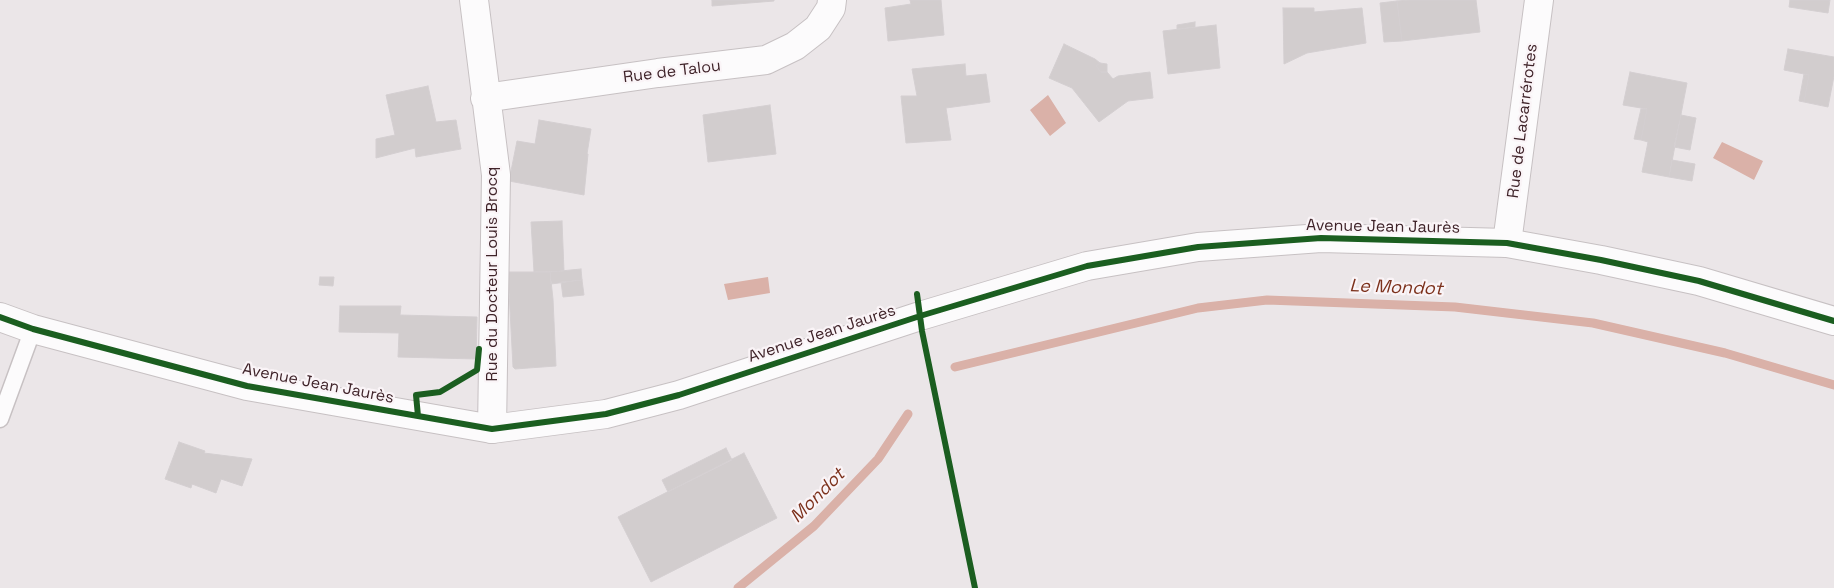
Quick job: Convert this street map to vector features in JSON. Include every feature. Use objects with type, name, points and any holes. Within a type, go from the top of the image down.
[{"type":"street","name":"Rue du Docteur Louis Brocq","points":[[474,0],[496,174],[492,430]]},
{"type":"street","name":"Rue de Talou","points":[[485,98],[658,73],[766,60],[795,46],[818,28],[831,8],[832,0]]},
{"type":"street","name":"Rue de Lacarrérotes","points":[[1507,242],[1539,0]]},
{"type":"street","name":"Avenue Jean Jaurès","points":[[0,317],[33,329],[247,386],[492,430],[606,414],[678,396],[920,316],[1087,266],[1198,247],[1321,238],[1507,242],[1699,281],[1834,322]]},
{"type":"lane","points":[[0,419],[33,329]]},
{"type":"path","points":[[440,392],[470,374]]},
{"type":"shaded area","points":[[1048,95],[1066,123],[1050,136],[1030,110]]},
{"type":"shaded area","points":[[1722,142],[1763,161],[1754,180],[1713,158]]},
{"type":"shaded area","points":[[768,277],[770,293],[728,300],[724,284]]},
{"type":"building","points":[[712,0],[774,0],[774,1],[712,6]]},
{"type":"building","points":[[910,0],[941,0],[944,35],[888,41],[885,8],[911,4]]},
{"type":"building","points":[[1476,0],[1480,32],[1402,41],[1397,1]]},
{"type":"building","points":[[1790,0],[1830,0],[1828,13],[1789,7]]},
{"type":"building","points":[[1397,1],[1402,41],[1384,42],[1380,3]]},
{"type":"building","points":[[1283,8],[1314,8],[1314,12],[1362,8],[1366,43],[1307,53],[1284,64]]},
{"type":"building","points":[[1195,22],[1195,27],[1177,29],[1177,25]]},
{"type":"building","points":[[1216,25],[1220,68],[1168,74],[1163,31]]},
{"type":"building","points":[[1064,44],[1095,59],[1100,63],[1096,66],[1101,72],[1107,72],[1113,79],[1118,76],[1150,72],[1153,98],[1128,101],[1099,122],[1072,88],[1049,78]]},
{"type":"building","points":[[1788,49],[1834,57],[1834,76],[1828,107],[1804,102],[1809,75],[1784,70]]},
{"type":"building","points":[[1100,63],[1107,64],[1107,72],[1101,72],[1096,66]]},
{"type":"building","points":[[965,64],[966,76],[986,74],[990,102],[946,108],[951,140],[906,143],[901,96],[917,96],[912,69]]},
{"type":"building","points":[[1630,72],[1687,83],[1669,177],[1642,172],[1648,142],[1641,140],[1647,109],[1623,105]]},
{"type":"building","points":[[1804,74],[1809,75],[1804,102],[1799,101]]},
{"type":"building","points":[[428,86],[436,122],[456,120],[461,149],[416,157],[415,148],[376,158],[376,139],[395,135],[386,95]]},
{"type":"building","points":[[770,105],[776,154],[708,162],[703,115]]},
{"type":"building","points":[[1641,109],[1647,109],[1641,140],[1634,139]]},
{"type":"building","points":[[1681,115],[1696,118],[1690,150],[1674,147]]},
{"type":"building","points":[[539,120],[591,129],[584,195],[509,181],[517,141],[535,144]]},
{"type":"building","points":[[1672,160],[1695,164],[1692,181],[1669,177]]},
{"type":"building","points":[[562,221],[564,271],[534,272],[531,222]]},
{"type":"building","points":[[581,269],[582,280],[551,284],[550,272]]},
{"type":"building","points":[[508,272],[550,272],[556,366],[515,369],[513,367]]},
{"type":"building","points":[[320,277],[334,277],[333,286],[319,285]]},
{"type":"building","points":[[582,280],[584,295],[563,297],[561,282]]},
{"type":"building","points":[[340,306],[401,306],[400,315],[477,317],[476,359],[398,357],[399,333],[339,332]]},
{"type":"building","points":[[179,442],[205,451],[204,453],[252,459],[242,486],[221,479],[216,493],[192,484],[191,488],[165,479]]},
{"type":"building","points":[[726,448],[732,460],[668,492],[662,480]]},
{"type":"building","points":[[744,453],[777,518],[651,582],[618,517]]},
{"type":"waterway","name":"Le Mondot","points":[[955,367],[1198,308],[1267,300],[1455,307],[1593,323],[1725,353],[1834,385]]},
{"type":"waterway","name":"Mondot","points":[[738,588],[814,526],[878,459],[908,414]]},
{"type":"cycle path","points":[[0,317],[33,329],[247,386],[492,429],[606,414],[679,395],[920,316],[1087,266],[1198,247],[1321,238],[1507,243],[1601,260],[1699,281],[1834,321]]},
{"type":"cycle path","points":[[917,294],[922,331],[975,588]]},
{"type":"cycle path","points":[[418,416],[416,395],[440,392],[477,370],[479,349]]}]
